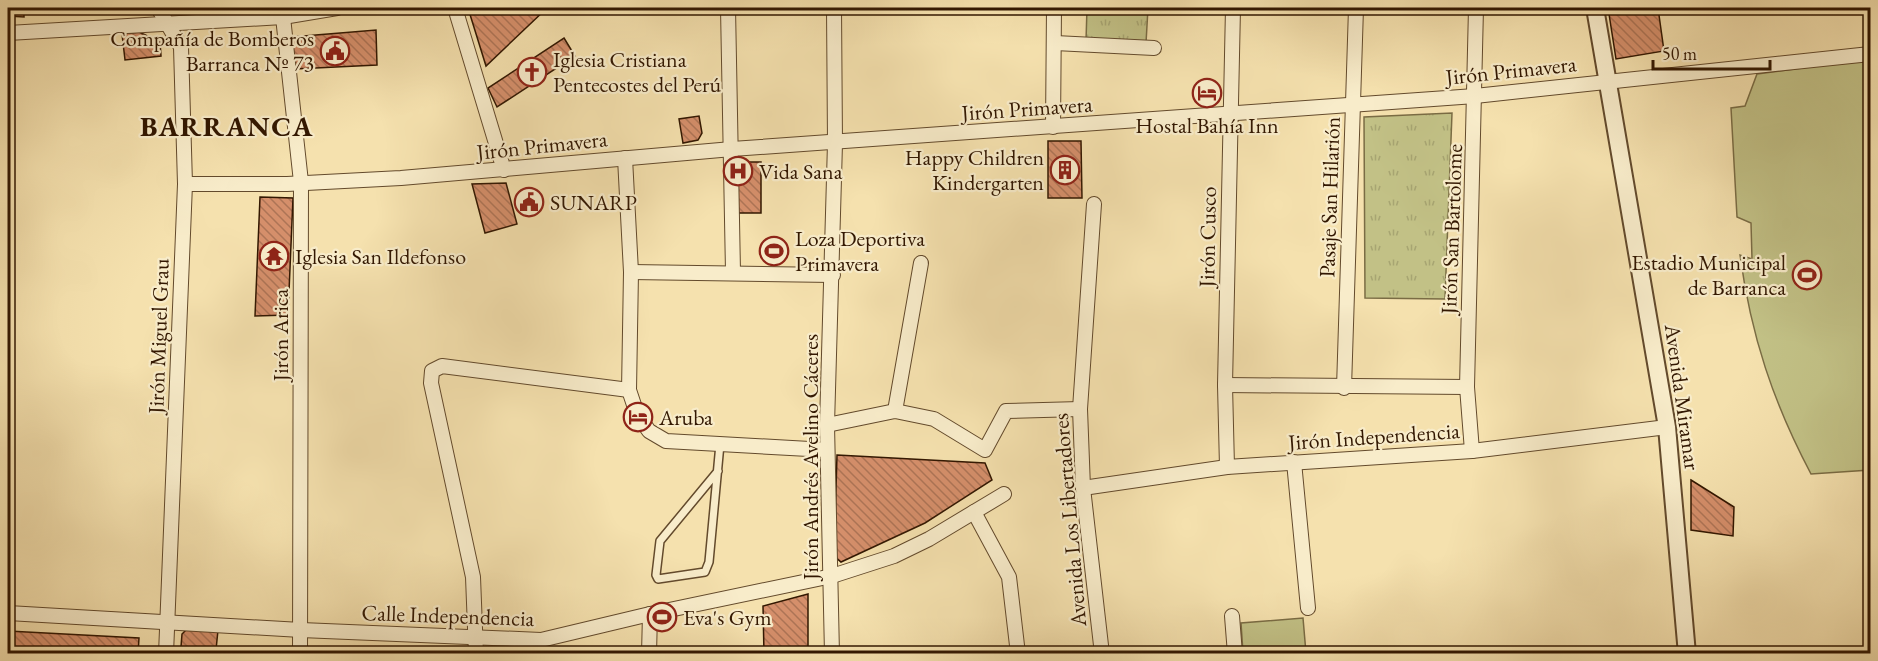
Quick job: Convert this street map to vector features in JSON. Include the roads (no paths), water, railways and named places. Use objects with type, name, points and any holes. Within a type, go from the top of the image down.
[{"type":"street","name":"Jirón Miguel Grau","points":[[158,8],[181,47],[185,184],[166,654]]},
{"type":"street","points":[[8,33],[168,24],[337,8]]},
{"type":"street","points":[[455,8],[504,170]]},
{"type":"street","points":[[728,8],[733,272]]},
{"type":"street","name":"Jirón Andrés Avelino Cáceres","points":[[832,654],[827,425],[835,143],[834,8]]},
{"type":"street","points":[[1053,128],[1054,8]]},
{"type":"street","name":"Jirón Cusco","points":[[1227,467],[1225,386],[1233,8]]},
{"type":"street","name":"Pasaje San Hilarión","points":[[1344,388],[1356,8]]},
{"type":"street","name":"Jirón San Bartolome","points":[[1472,451],[1467,387],[1476,8]]},
{"type":"street","name":"Avenida Miramar","points":[[1595,8],[1667,427],[1687,654]]},
{"type":"street","name":"Jirón Arica","points":[[283,12],[301,182],[300,654]]},
{"type":"street","points":[[1055,43],[1154,48]]},
{"type":"street","name":"Jirón Primavera","points":[[185,184],[401,178],[732,149],[1053,128],[1475,96],[1870,54]]},
{"type":"street","points":[[625,158],[631,272],[629,390],[637,414],[649,431],[666,441],[827,450]]},
{"type":"street","name":"Avenida Los Libertadores","points":[[1094,204],[1080,409],[1083,488],[1102,654]]},
{"type":"street","points":[[896,411],[921,263]]},
{"type":"street","points":[[631,272],[832,275]]},
{"type":"street","points":[[476,654],[473,577],[431,383],[432,371],[441,366],[629,390]]},
{"type":"street","points":[[1225,386],[1467,387]]},
{"type":"street","points":[[827,425],[896,411],[934,419],[985,450],[1006,411],[1080,409]]},
{"type":"street","name":"Jirón Independencia","points":[[1083,488],[1227,467],[1472,451],[1667,427]]},
{"type":"street","points":[[1294,462],[1308,608]]},
{"type":"street","name":"Calle Independencia","points":[[8,613],[476,639],[542,640],[651,614],[832,576],[894,556],[1004,494]]},
{"type":"street","points":[[974,512],[1009,577],[1018,654]]},
{"type":"street","points":[[649,654],[651,614]]},
{"type":"street","points":[[1232,615],[1235,654]]},
{"type":"lane","points":[[718,471],[660,541],[656,575],[658,579],[705,572],[708,567],[718,471],[720,444]]},
{"type":"place","name":"Compañía de Bomberos Barranca Nº 73","points":[[335,51]]},
{"type":"place","name":"Iglesia Cristiana Pentecostes del Perú","points":[[532,72]]},
{"type":"place","name":"Hostal Bahía Inn","points":[[1207,93]]},
{"type":"place","name":"Happy Children Kindergarten","points":[[1065,170]]},
{"type":"place","name":"Vida Sana","points":[[738,171]]},
{"type":"place","name":"SUNARP","points":[[529,202]]},
{"type":"place","name":"Loza Deportiva Primavera","points":[[774,251]]},
{"type":"place","name":"Iglesia San Ildefonso","points":[[274,256]]},
{"type":"place","name":"Estadio Municipal de Barranca","points":[[1807,275]]},
{"type":"place","name":"Aruba","points":[[638,417]]},
{"type":"place","name":"Eva's Gym","points":[[662,617]]},
{"type":"district","name":"BARRANCA","points":[[227,126]]}]
